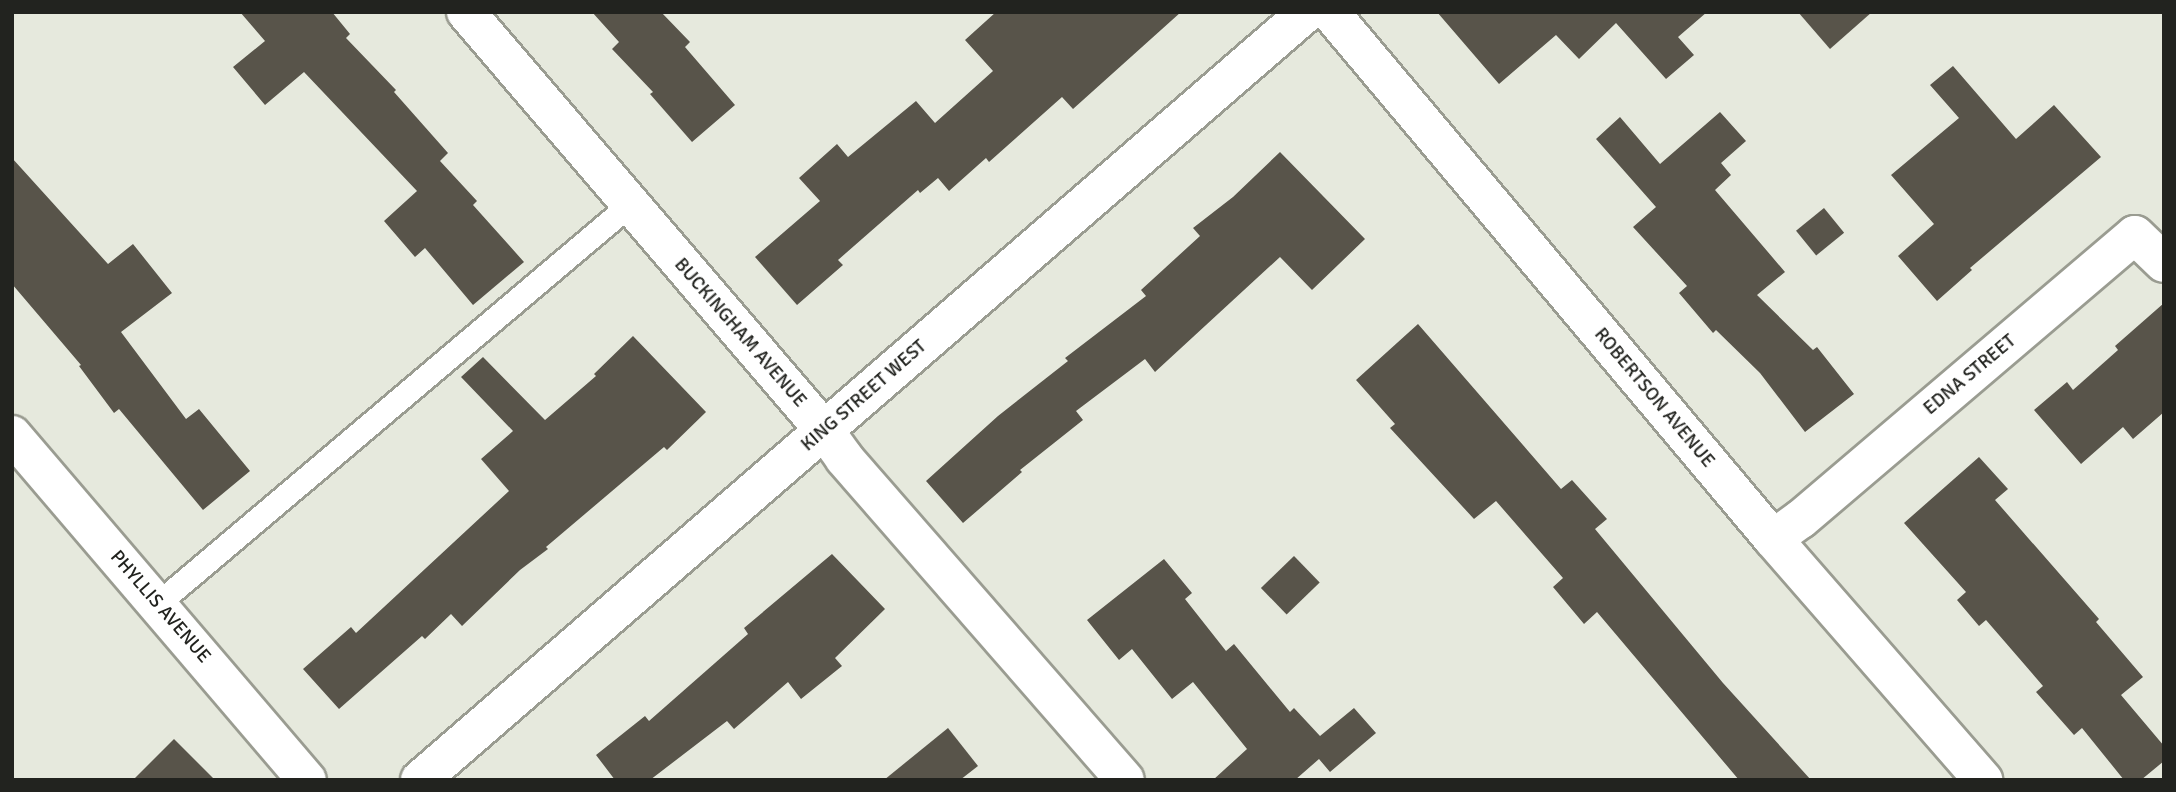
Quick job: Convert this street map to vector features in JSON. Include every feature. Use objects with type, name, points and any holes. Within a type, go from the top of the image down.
[{"type":"street","name":"BUCKINGHAM AVENUE","points":[[466,12],[824,430],[844,458],[1125,780]]},
{"type":"street","name":"KING STREET WEST","points":[[420,780],[1307,12]]},
{"type":"street","name":"ROBERTSON AVENUE","points":[[1330,12],[1773,539],[1983,780]]},
{"type":"street","name":"EDNA STREET","points":[[1773,539],[1801,519],[2135,234],[2164,262]]},
{"type":"street","name":"PHYLLIS AVENUE","points":[[12,435],[307,780]]},
{"type":"lane","points":[[157,604],[629,205]]},
{"type":"building","points":[[240,12],[332,12],[350,34],[346,38],[396,90],[394,92],[448,153],[440,161],[477,201],[473,205],[524,262],[473,305],[425,248],[415,257],[384,221],[417,191],[304,72],[265,105],[233,67],[265,41]]},
{"type":"building","points":[[592,12],[661,12],[690,42],[685,47],[735,105],[692,142],[650,94],[653,92],[612,49],[619,42]]},
{"type":"building","points":[[996,12],[1181,12],[1073,109],[1062,97],[989,162],[986,158],[949,191],[938,178],[920,193],[918,190],[838,260],[843,265],[797,305],[755,257],[820,201],[799,178],[837,144],[848,157],[916,101],[935,123],[993,71],[965,40]]},
{"type":"building","points":[[1437,12],[1707,12],[1678,37],[1694,55],[1666,79],[1616,23],[1579,59],[1556,35],[1499,84]]},
{"type":"building","points":[[1798,12],[1872,12],[1830,49]]},
{"type":"building","points":[[1953,66],[2016,139],[2054,105],[2101,157],[1970,268],[1972,270],[1937,301],[1898,256],[1934,224],[1891,175],[1959,118],[1930,85]]},
{"type":"building","points":[[1720,112],[1746,141],[1721,163],[1731,175],[1715,190],[1785,272],[1757,295],[1813,350],[1817,347],[1854,394],[1805,432],[1760,373],[1716,330],[1713,333],[1679,293],[1687,286],[1633,227],[1656,207],[1596,139],[1620,117],[1660,164]]},
{"type":"building","points":[[1280,152],[1365,239],[1312,290],[1280,257],[1155,372],[1145,359],[1076,411],[1083,420],[1020,470],[1022,472],[963,523],[926,481],[998,416],[1068,361],[1065,358],[1146,296],[1141,290],[1200,236],[1193,228],[1233,197]]},
{"type":"building","points":[[12,158],[108,264],[133,244],[172,293],[121,332],[186,419],[199,409],[250,471],[203,510],[119,409],[114,413],[79,366],[81,365],[12,284]]},
{"type":"building","points":[[1824,208],[1844,233],[1816,256],[1796,231]]},
{"type":"building","points":[[2164,303],[2164,412],[2133,439],[2123,427],[2081,464],[2034,410],[2067,382],[2073,390],[2118,350],[2115,346]]},
{"type":"building","points":[[1418,324],[1561,489],[1572,480],[1607,519],[1595,529],[1723,683],[1811,780],[1739,780],[1597,612],[1584,624],[1553,587],[1563,578],[1496,501],[1474,519],[1390,428],[1395,424],[1356,380]]},
{"type":"building","points":[[633,336],[706,412],[667,450],[664,447],[546,547],[548,549],[520,570],[462,626],[451,614],[425,639],[422,636],[339,709],[303,669],[351,627],[356,633],[509,491],[481,459],[513,431],[461,377],[483,357],[545,420],[596,376],[594,374]]},
{"type":"building","points":[[1979,457],[2008,489],[1995,500],[2099,619],[2096,622],[2143,677],[2121,695],[2164,746],[2164,761],[2141,780],[2124,780],[2082,728],[2074,735],[2036,692],[2043,686],[1986,620],[1979,626],[1957,600],[1966,592],[1904,523]]},
{"type":"building","points":[[832,554],[885,609],[835,658],[842,666],[801,699],[788,682],[734,729],[727,721],[650,780],[615,780],[596,755],[645,716],[649,721],[748,634],[744,628]]},
{"type":"building","points":[[1294,556],[1320,583],[1287,615],[1261,588]]},
{"type":"building","points":[[1164,559],[1192,593],[1185,599],[1226,651],[1234,644],[1290,712],[1294,708],[1320,736],[1354,708],[1376,733],[1330,772],[1319,759],[1295,780],[1213,780],[1247,749],[1193,682],[1172,699],[1132,649],[1119,660],[1087,620]]},
{"type":"building","points":[[948,728],[978,766],[960,780],[884,780]]},
{"type":"building","points":[[174,739],[215,780],[133,780]]}]
